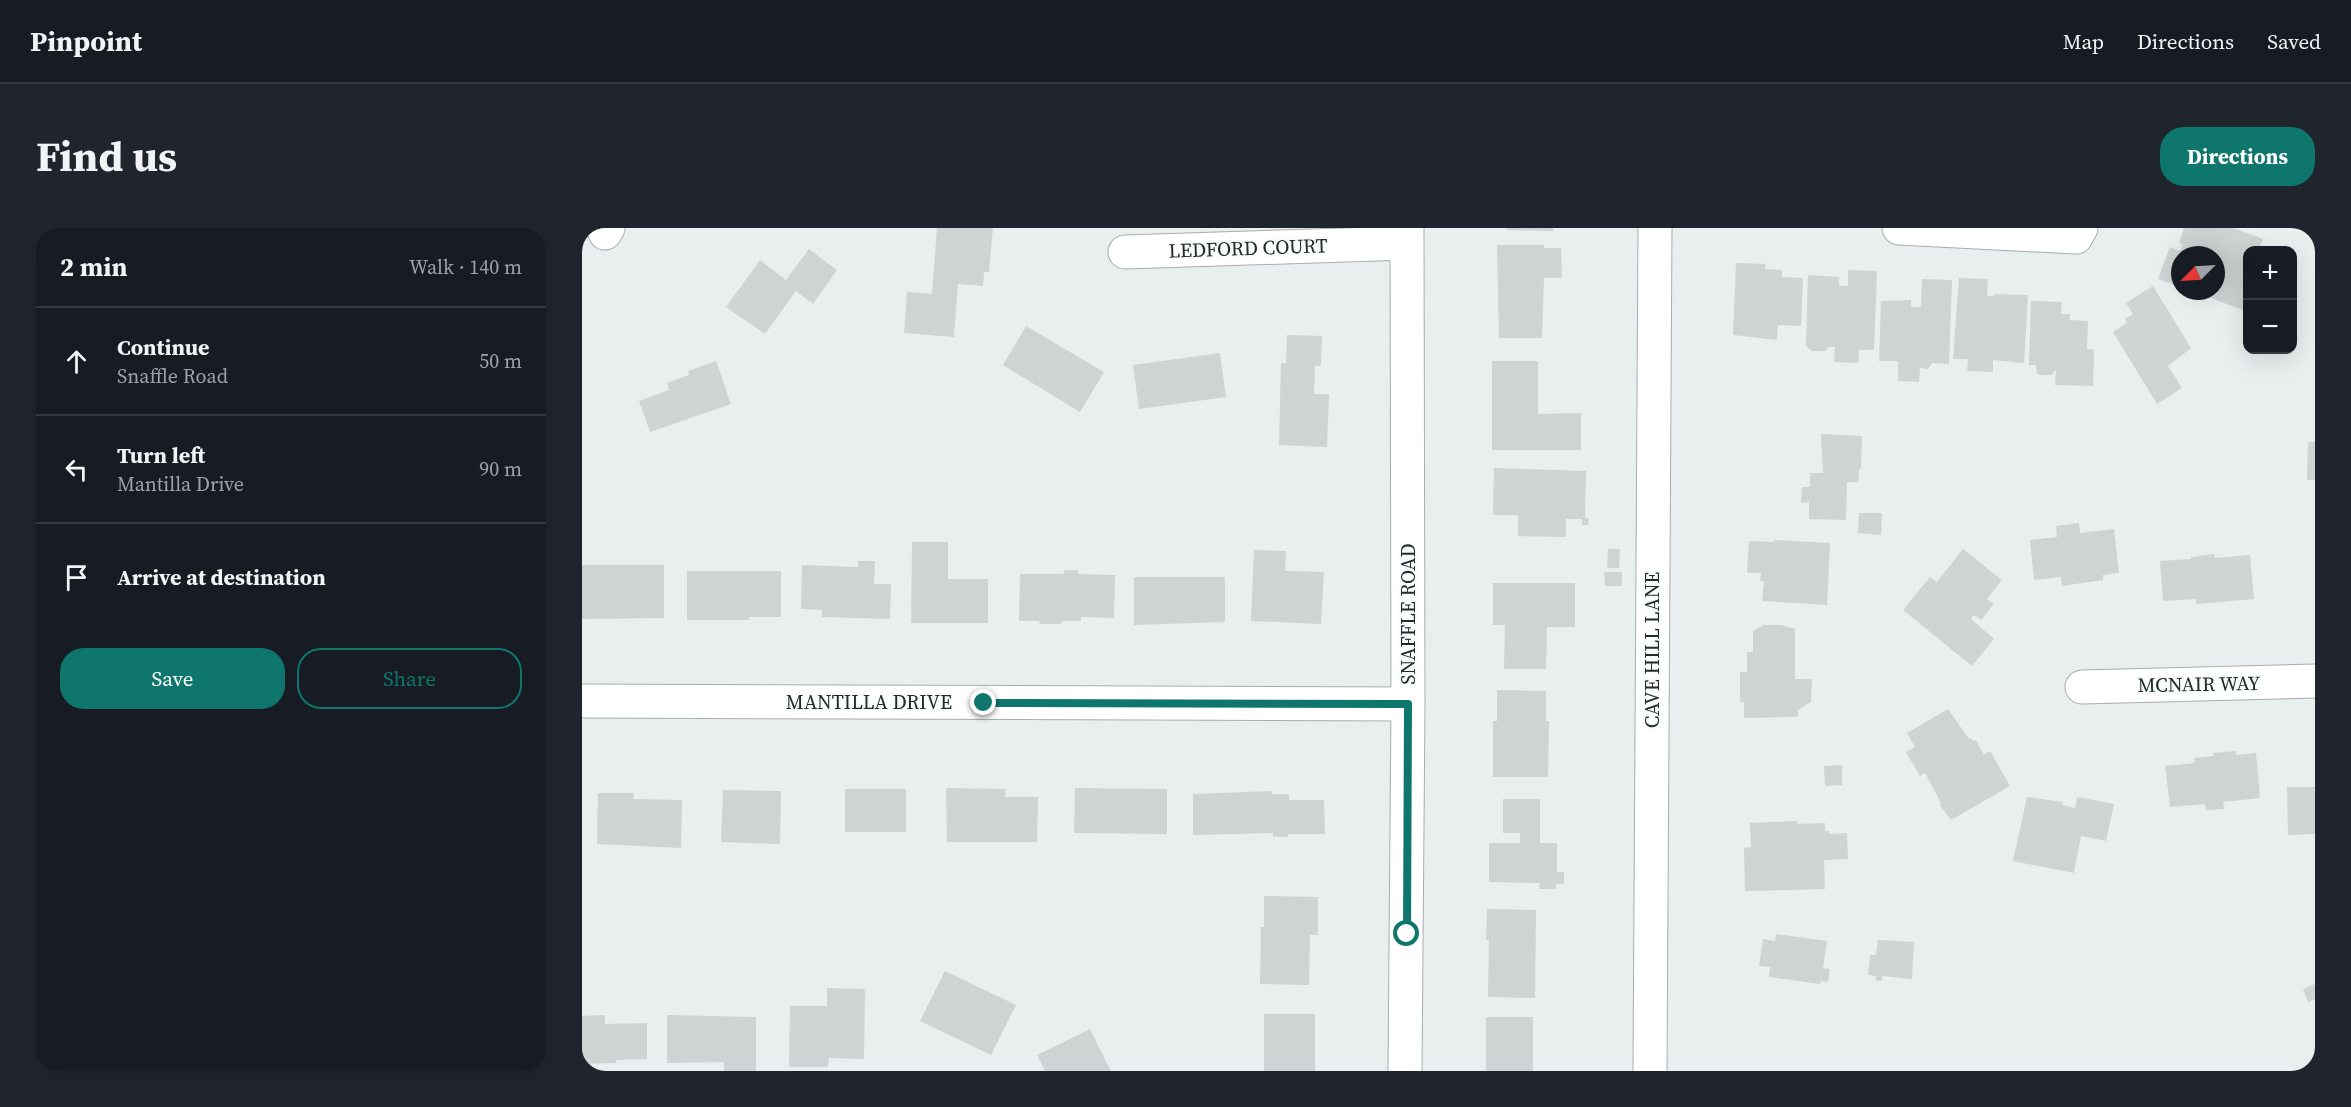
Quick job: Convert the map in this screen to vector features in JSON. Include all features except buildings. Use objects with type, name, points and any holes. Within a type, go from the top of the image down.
[{"type":"street","name":"CAVE HILL LANE","points":[[1650,1071],[1655,228]]},
{"type":"street","points":[[1899,228],[2076,237],[2082,228]]},
{"type":"street","name":"LEDFORD COURT","points":[[1125,252],[1407,236]]},
{"type":"street","name":"SNAFFLE ROAD","points":[[1406,1071],[1407,236]]},
{"type":"street","name":"MCNAIR WAY","points":[[2082,687],[2315,681]]},
{"type":"street","name":"MANTILLA DRIVE","points":[[582,701],[1408,704]]},
{"type":"route","points":[[984,703],[1408,704],[1407,934]]}]
